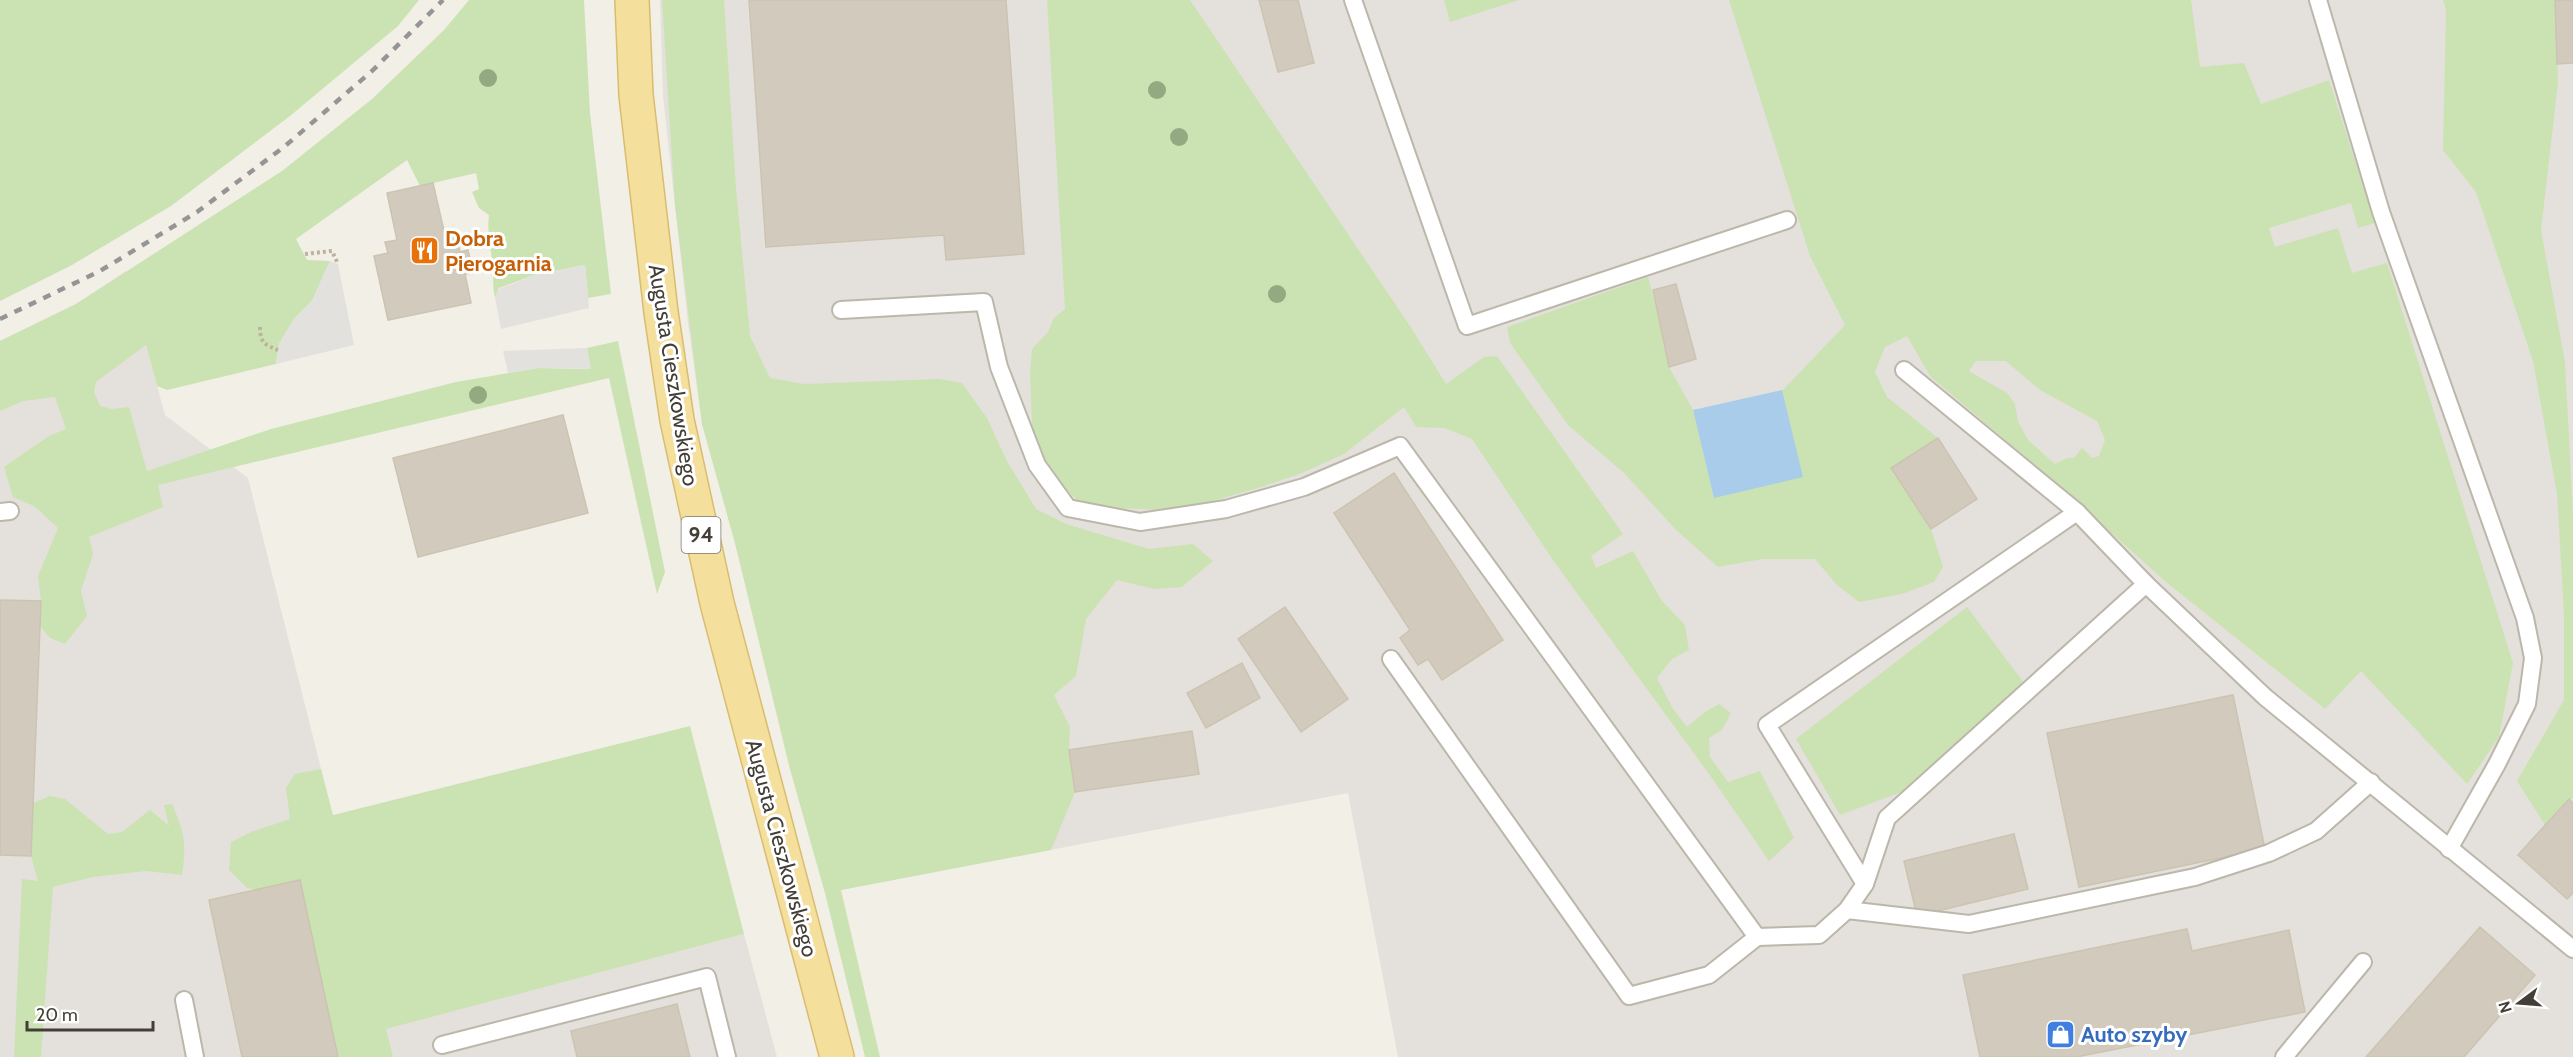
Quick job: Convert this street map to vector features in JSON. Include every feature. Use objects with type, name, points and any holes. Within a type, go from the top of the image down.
[{"type":"main road","name":"Augusta Cieszkowskiego","points":[[632,0],[636,95],[661,312],[678,420],[717,603],[837,1057]]},
{"type":"lane","points":[[1353,0],[1467,326],[1787,220]]},
{"type":"lane","points":[[2318,0],[2380,212],[2525,618],[2533,658],[2527,704],[2497,764],[2449,849]]},
{"type":"lane","points":[[842,310],[984,302],[999,367],[1037,465],[1068,508],[1140,522],[1226,509],[1304,488],[1400,446],[1757,937]]},
{"type":"lane","points":[[1904,370],[2077,512],[2146,584],[2265,697],[2573,949]]},
{"type":"lane","points":[[1865,884],[1767,725],[2077,512]]},
{"type":"lane","points":[[1391,659],[1629,996],[1709,975],[1757,937],[1819,935],[1847,910],[1865,884],[1887,818],[2146,584]]},
{"type":"lane","points":[[1847,910],[1969,924],[2195,877],[2269,853],[2316,831],[2371,782]]},
{"type":"lane","points":[[2284,1057],[2363,962]]},
{"type":"lane","points":[[442,1045],[707,977],[727,1057]]},
{"type":"lane","points":[[184,1000],[195,1057]]},
{"type":"path","points":[[305,254],[333,251],[338,264]]},
{"type":"path","points":[[260,327],[260,339],[264,345],[278,350]]},
{"type":"shaded area","points":[[660,0],[2573,0],[2573,1057],[1398,1057],[1348,793],[825,893],[790,769],[735,543],[702,424],[688,323],[663,96]]},
{"type":"shaded area","points":[[330,261],[338,264],[354,345],[276,364],[279,344],[294,319],[312,301]]},
{"type":"shaded area","points":[[585,265],[589,308],[501,329],[495,298],[499,289],[534,275]]},
{"type":"shaded area","points":[[126,271],[165,415],[248,478],[386,1028],[744,934],[777,1057],[0,1057],[0,341],[76,304]]},
{"type":"shaded area","points":[[587,348],[591,369],[538,368],[508,373],[503,351]]},
{"type":"green space","points":[[0,0],[419,0],[398,26],[290,116],[171,206],[72,265],[0,301]]},
{"type":"green space","points":[[469,0],[584,0],[590,113],[611,294],[588,298],[585,265],[534,275],[499,288],[495,298],[489,215],[479,208],[472,192],[479,189],[476,173],[420,186],[407,160],[296,239],[307,260],[330,261],[312,301],[294,319],[279,344],[276,364],[167,390],[157,386],[146,345],[96,382],[94,392],[100,406],[112,409],[129,407],[147,471],[271,429],[456,382],[538,368],[590,369],[587,348],[618,341],[665,572],[657,594],[609,378],[158,485],[163,507],[89,537],[93,554],[81,591],[87,616],[65,644],[50,638],[40,626],[41,601],[38,576],[58,528],[34,506],[13,497],[4,467],[49,436],[66,429],[55,397],[23,401],[0,411],[0,341],[76,304],[282,171],[372,99],[444,30]]},
{"type":"green space","points":[[662,0],[724,0],[736,188],[750,336],[770,378],[804,384],[939,379],[962,383],[987,418],[1007,461],[1036,509],[1066,524],[1149,549],[1193,544],[1213,561],[1182,587],[1154,589],[1117,580],[1086,619],[1076,676],[1054,695],[1070,727],[1069,750],[1075,792],[1051,850],[841,890],[880,1057],[865,1057],[825,893],[790,769],[735,543],[702,424],[675,206]]},
{"type":"green space","points":[[1047,0],[1190,0],[1410,326],[1446,384],[1484,357],[1497,356],[1623,534],[1591,556],[1596,568],[1633,551],[1662,601],[1685,625],[1689,650],[1672,659],[1657,678],[1673,709],[1687,727],[1719,704],[1731,713],[1722,730],[1709,738],[1710,757],[1728,782],[1760,771],[1794,838],[1769,861],[1709,774],[1555,563],[1472,439],[1444,428],[1416,427],[1404,407],[1344,454],[1302,473],[1209,502],[1166,510],[1110,508],[1079,502],[1059,482],[1037,451],[1032,427],[1030,372],[1032,349],[1048,332],[1054,318],[1065,309]]},
{"type":"green space","points":[[1444,0],[1519,0],[1450,22]]},
{"type":"green space","points":[[1729,0],[2191,0],[2200,67],[2244,63],[2261,104],[2329,80],[2375,223],[2358,228],[2351,203],[2269,228],[2275,247],[2338,228],[2352,273],[2387,263],[2513,663],[2499,737],[2467,784],[2361,671],[2325,709],[2166,582],[2051,479],[1930,376],[1907,336],[1885,347],[1875,372],[1887,397],[1938,438],[1891,468],[1931,529],[1943,567],[1934,582],[1902,594],[1859,602],[1837,585],[1815,559],[1762,559],[1718,567],[1676,530],[1624,473],[1568,425],[1510,343],[1507,327],[1648,277],[1665,341],[1663,342],[1669,367],[1693,410],[1714,497],[1782,391],[1845,325],[1810,256]],"holes":[[[1976,361],[2006,361],[2040,390],[2097,421],[2105,440],[2099,456],[2092,458],[2082,448],[2074,458],[2067,458],[2055,464],[2028,440],[2018,421],[2015,404],[2007,393],[1969,371]]]},
{"type":"green space","points":[[2443,0],[2555,0],[2558,83],[2541,230],[2565,362],[2573,516],[2573,798],[2545,825],[2517,781],[2564,700],[2564,614],[2557,494],[2533,361],[2476,192],[2443,150],[2446,10]]},
{"type":"green space","points":[[1967,607],[2024,683],[1904,791],[1840,815],[1796,739]]},
{"type":"green space","points":[[690,726],[744,934],[386,1029],[393,1057],[338,1057],[256,890],[247,888],[229,870],[231,842],[251,832],[290,819],[286,788],[295,774],[321,769],[333,815]]},
{"type":"green space","points":[[50,796],[65,799],[108,834],[122,832],[150,810],[169,826],[164,805],[172,804],[183,838],[182,875],[146,871],[93,877],[53,887],[41,1057],[14,1057],[22,879],[38,881],[31,856],[33,803]]},
{"type":"water","points":[[1782,390],[1803,477],[1714,498],[1693,410]]},
{"type":"building","points":[[749,0],[1006,0],[1024,254],[946,260],[944,235],[766,247]]},
{"type":"building","points":[[1259,0],[1298,0],[1314,63],[1278,72]]},
{"type":"building","points":[[2555,0],[2573,0],[2573,63],[2557,64]]},
{"type":"building","name":"Dobra Pierogarnia","points":[[433,183],[444,231],[455,229],[460,252],[468,250],[473,273],[465,274],[471,303],[388,320],[374,256],[388,253],[385,242],[397,240],[387,193]]},
{"type":"building","points":[[1676,284],[1696,359],[1669,367],[1653,290]]},
{"type":"building","points":[[563,415],[588,513],[418,557],[393,458]]},
{"type":"building","points":[[1938,438],[1977,499],[1931,529],[1891,468]]},
{"type":"building","points":[[1394,473],[1503,640],[1442,680],[1428,659],[1418,665],[1400,638],[1410,630],[1334,513]]},
{"type":"building","points":[[0,600],[41,601],[31,856],[0,855]]},
{"type":"building","points":[[1285,607],[1348,699],[1301,732],[1238,639]]},
{"type":"building","points":[[1242,663],[1260,698],[1206,728],[1187,693]]},
{"type":"building","points":[[2233,695],[2265,849],[2079,887],[2047,733]]},
{"type":"building","points":[[1192,731],[1199,774],[1075,792],[1069,750]]},
{"type":"building","points":[[2569,799],[2573,803],[2573,893],[2567,899],[2518,855]]},
{"type":"building","points":[[2014,834],[2028,889],[1917,916],[1904,861]]},
{"type":"building","points":[[300,880],[338,1057],[242,1057],[209,900]]},
{"type":"building","points":[[2480,927],[2535,975],[2464,1057],[2366,1057]]},
{"type":"building","points":[[2187,929],[2192,951],[2289,930],[2305,1012],[2076,1057],[1980,1057],[1963,975]]},
{"type":"building","points":[[677,1004],[690,1057],[577,1057],[571,1031]]},
{"type":"railway","points":[[0,319],[100,271],[197,212],[284,147],[372,71],[443,0]]},
{"type":"place","name":"Dobra Pierogarnia","points":[[424,251]]},
{"type":"place","name":"Auto szyby","points":[[2060,1034]]}]
